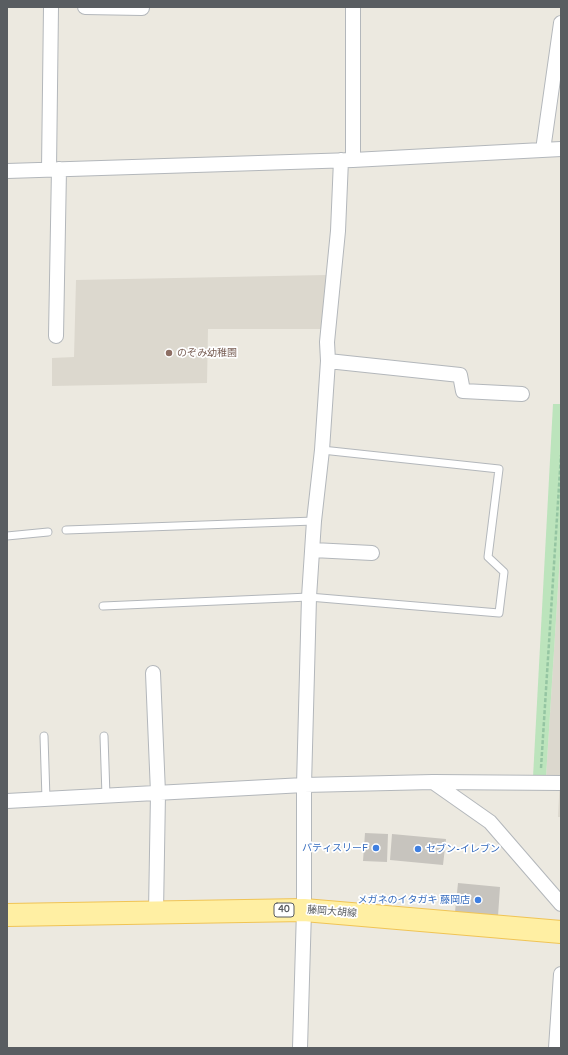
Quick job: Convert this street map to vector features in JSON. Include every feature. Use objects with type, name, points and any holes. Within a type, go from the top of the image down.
[{"type":"main road","name":"藤岡大胡線","points":[[7,915],[304,910],[561,932]]},
{"type":"street","points":[[51,7],[56,336]]},
{"type":"street","points":[[85,7],[142,8]]},
{"type":"street","points":[[300,1048],[304,910],[304,785],[309,597],[314,521],[322,450],[328,361],[327,342],[347,160],[353,7]]},
{"type":"street","points":[[543,150],[561,23]]},
{"type":"street","points":[[7,171],[347,160],[561,149]]},
{"type":"street","points":[[328,361],[460,375],[463,391],[522,394]]},
{"type":"street","points":[[313,550],[372,553]]},
{"type":"street","points":[[153,674],[158,793],[156,912]]},
{"type":"street","points":[[433,782],[490,822],[561,904]]},
{"type":"street","points":[[7,801],[304,785],[433,782],[561,783]]},
{"type":"street","points":[[556,1048],[561,974]]},
{"type":"lane","points":[[103,606],[309,597],[500,613],[504,572],[488,557],[499,469],[322,450]]},
{"type":"lane","points":[[66,530],[314,521]]},
{"type":"lane","points":[[7,536],[48,532]]},
{"type":"lane","points":[[44,736],[46,799]]},
{"type":"lane","points":[[104,736],[106,796]]},
{"type":"path","points":[[540,783],[561,455]]},
{"type":"shaded area","points":[[326,275],[322,329],[208,329],[207,383],[52,386],[52,358],[74,357],[76,280]]},
{"type":"shaded area","points":[[561,540],[561,817],[558,817],[560,777],[546,777]]},
{"type":"green space","points":[[553,404],[561,404],[561,540],[546,777],[533,777]]},
{"type":"building","name":"パティスリーF","points":[[365,833],[388,834],[387,862],[363,861]]},
{"type":"building","name":"セブン-イレブン","points":[[392,834],[446,839],[443,865],[390,860]]},
{"type":"building","name":"メガネのイタガキ 藤岡店","points":[[458,883],[500,887],[498,916],[455,912]]},
{"type":"place","name":"のぞみ幼稚園","points":[[169,353]]},
{"type":"place","name":"パティスリーF","points":[[376,848]]},
{"type":"place","name":"セブン-イレブン","points":[[418,849]]},
{"type":"place","name":"メガネのイタガキ 藤岡店","points":[[478,900]]}]
